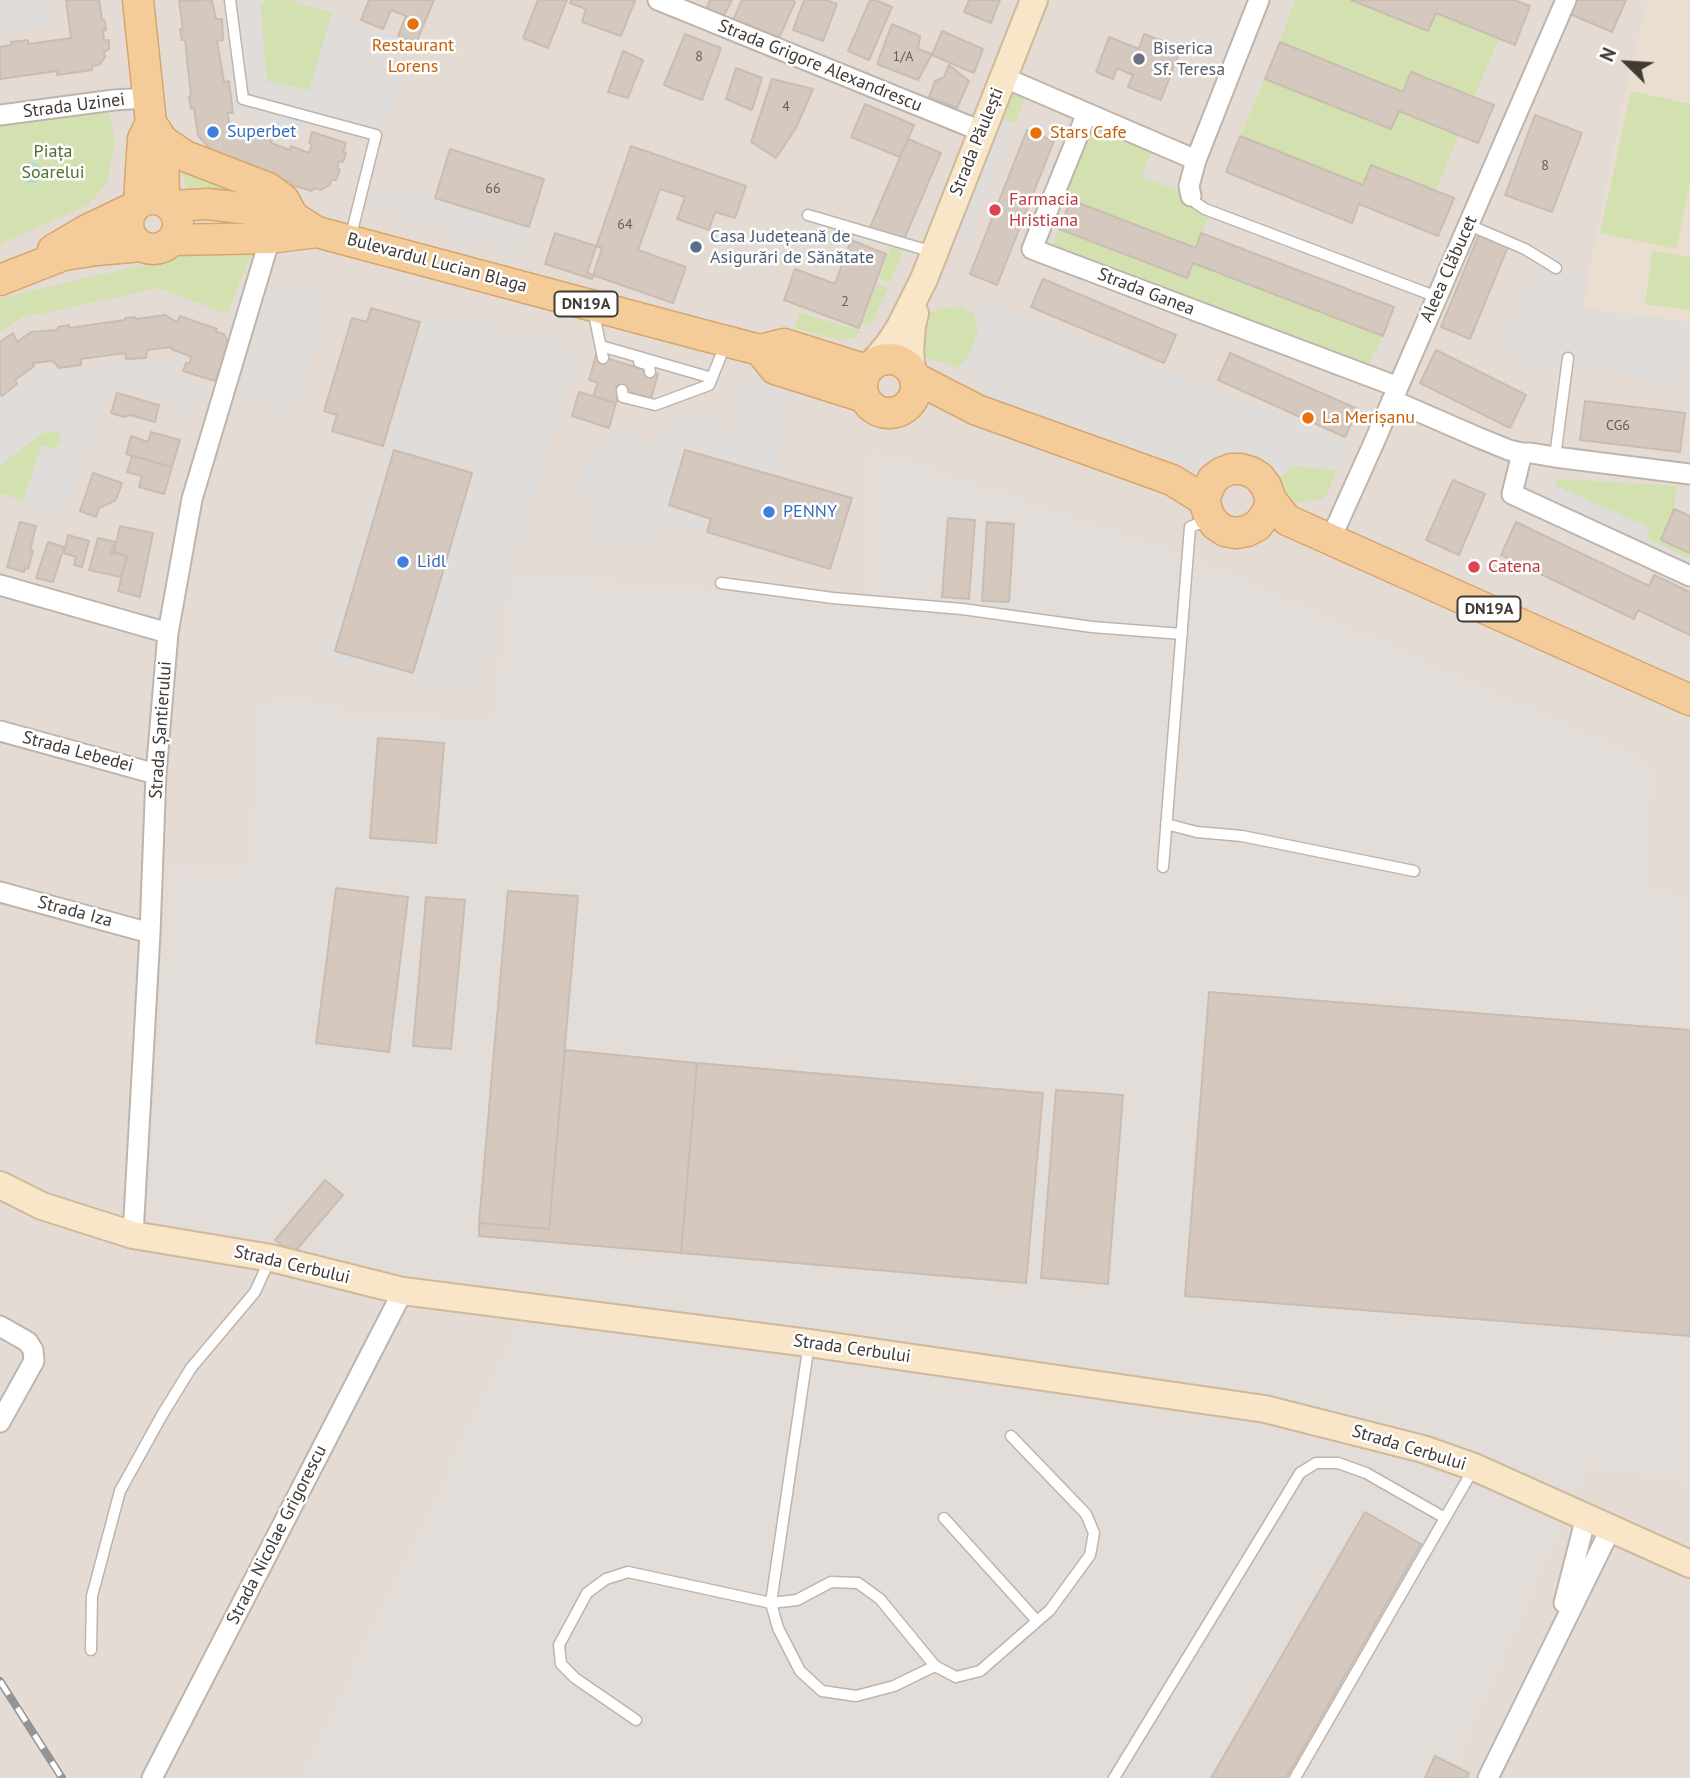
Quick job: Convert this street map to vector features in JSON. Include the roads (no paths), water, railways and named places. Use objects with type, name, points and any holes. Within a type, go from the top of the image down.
[{"type":"main road","points":[[138,0],[154,120],[152,204]]},
{"type":"main road","points":[[154,120],[185,156],[268,188],[284,200],[305,225]]},
{"type":"main road","points":[[152,204],[176,214],[178,224],[172,240],[157,249],[141,246],[132,239],[128,229],[128,218],[152,204]]},
{"type":"main road","name":"Bulevardul Lucian Blaga","points":[[10,276],[87,230],[152,204],[230,206],[267,211],[349,240],[727,342],[778,366],[868,377]]},
{"type":"main road","name":"Bulevardul Lucian Blaga","points":[[172,240],[270,238],[305,225]]},
{"type":"main road","name":"Bulevardul Lucian Blaga","points":[[10,276],[64,255],[141,246]]},
{"type":"main road","name":"Bulevardul Lucian Blaga","points":[[778,366],[784,344],[821,361],[868,377]]},
{"type":"main road","name":"Bulevardul Lucian Blaga","points":[[868,377],[884,359],[904,363],[913,374],[954,400],[1006,422],[1171,480],[1210,499],[1216,525],[1226,531],[1247,531],[1273,514]]},
{"type":"main road","points":[[904,408],[914,397],[916,388],[913,374]]},
{"type":"main road","name":"Bulevardul Lucian Blaga","points":[[868,377],[874,408],[883,412],[904,408],[1006,422]]},
{"type":"main road","points":[[1210,499],[1221,473],[1241,469],[1251,471],[1266,486],[1273,514]]},
{"type":"main road","name":"DN19A","points":[[1273,514],[1690,700]]},
{"type":"street","name":"Strada Grigore Alexandrescu","points":[[658,0],[981,131]]},
{"type":"street","name":"Strada Păulești","points":[[868,377],[900,327],[922,284],[1034,0]]},
{"type":"street","points":[[1191,196],[1189,186],[1196,160],[1259,0]]},
{"type":"street","name":"Aleea Clăbucet","points":[[1331,538],[1566,0]]},
{"type":"street","points":[[1003,77],[1196,160]]},
{"type":"street","name":"Strada Uzinei","points":[[0,115],[114,100],[154,120]]},
{"type":"street","name":"Strada Ganea","points":[[1087,113],[1032,250],[1395,393],[1457,429],[1509,450],[1690,474]]},
{"type":"street","name":"Strada Șantierului","points":[[133,1235],[156,774],[168,633],[192,499],[270,238]]},
{"type":"street","name":"Strada Păulești","points":[[913,374],[910,351],[912,326],[922,284]]},
{"type":"street","points":[[1522,453],[1511,494],[1690,576]]},
{"type":"street","points":[[0,585],[168,633]]},
{"type":"street","name":"Strada Lebedei","points":[[0,731],[156,774]]},
{"type":"street","name":"Strada Iza","points":[[0,892],[150,933]]},
{"type":"street","name":"Strada Cerbului","points":[[0,1185],[43,1206],[133,1235],[271,1258],[402,1291],[809,1343],[1265,1409],[1423,1448],[1474,1467],[1690,1564]]},
{"type":"street","name":"Strada Nicolae Grigorescu","points":[[152,1778],[402,1291]]},
{"type":"street","points":[[0,1326],[28,1342],[33,1350],[34,1361],[0,1422]]},
{"type":"street","points":[[1554,1641],[1586,1517]]},
{"type":"street","points":[[1488,1778],[1611,1528]]},
{"type":"lane","points":[[230,0],[243,99],[376,135],[349,240]]},
{"type":"lane","points":[[1191,196],[1196,203],[1210,211],[1437,297]]},
{"type":"lane","points":[[808,215],[934,253]]},
{"type":"lane","points":[[1469,225],[1525,249],[1556,268]]},
{"type":"lane","points":[[592,305],[602,352],[632,364],[649,365],[650,372]]},
{"type":"lane","points":[[621,394],[655,405],[709,385],[727,342]]},
{"type":"lane","points":[[602,352],[712,378]]},
{"type":"lane","points":[[1555,457],[1568,358]]},
{"type":"lane","points":[[653,393],[655,405]]},
{"type":"lane","points":[[1163,867],[1190,527],[1210,499]]},
{"type":"lane","points":[[721,583],[833,597],[962,608],[1091,627],[1182,634]]},
{"type":"lane","points":[[1166,824],[1197,832],[1242,836],[1414,871]]},
{"type":"lane","points":[[91,1650],[92,1596],[120,1491],[191,1368],[255,1292],[271,1258]]},
{"type":"lane","points":[[809,1343],[771,1603],[778,1628],[800,1671],[822,1691],[856,1696],[894,1686],[934,1666]]},
{"type":"lane","points":[[636,1720],[575,1678],[561,1664],[559,1645],[587,1593],[607,1578],[628,1572],[771,1603],[797,1600],[831,1582],[858,1583],[880,1599],[934,1666],[956,1677],[980,1671],[1050,1610],[1090,1555],[1094,1533],[1086,1514],[1011,1436]]},
{"type":"lane","points":[[1114,1778],[1300,1473],[1316,1463],[1338,1463],[1366,1473],[1445,1518]]},
{"type":"lane","points":[[1295,1778],[1474,1467]]},
{"type":"lane","points":[[944,1518],[1037,1621]]},
{"type":"water","points":[[32,163],[39,166],[42,173],[39,180],[32,183],[25,180],[22,173],[25,166]]},
{"type":"railway","points":[[0,1681],[62,1778]]},
{"type":"place","name":"Restaurant Lorens","points":[[413,24]]},
{"type":"place","name":"Biserica Sf. Teresa","points":[[1139,59]]},
{"type":"place","name":"Superbet","points":[[213,132]]},
{"type":"place","name":"Stars Cafe","points":[[1036,133]]},
{"type":"place","name":"Farmacia Hristiana","points":[[995,210]]},
{"type":"place","name":"Casa Județeană de Asigurări de Sănătate","points":[[696,247]]},
{"type":"place","name":"La Merișanu","points":[[1308,418]]},
{"type":"place","name":"PENNY","points":[[769,512]]},
{"type":"place","name":"Lidl","points":[[403,562]]},
{"type":"place","name":"Catena","points":[[1474,567]]},
{"type":"park label","name":"Piața Soarelui","points":[[53,162]]}]
